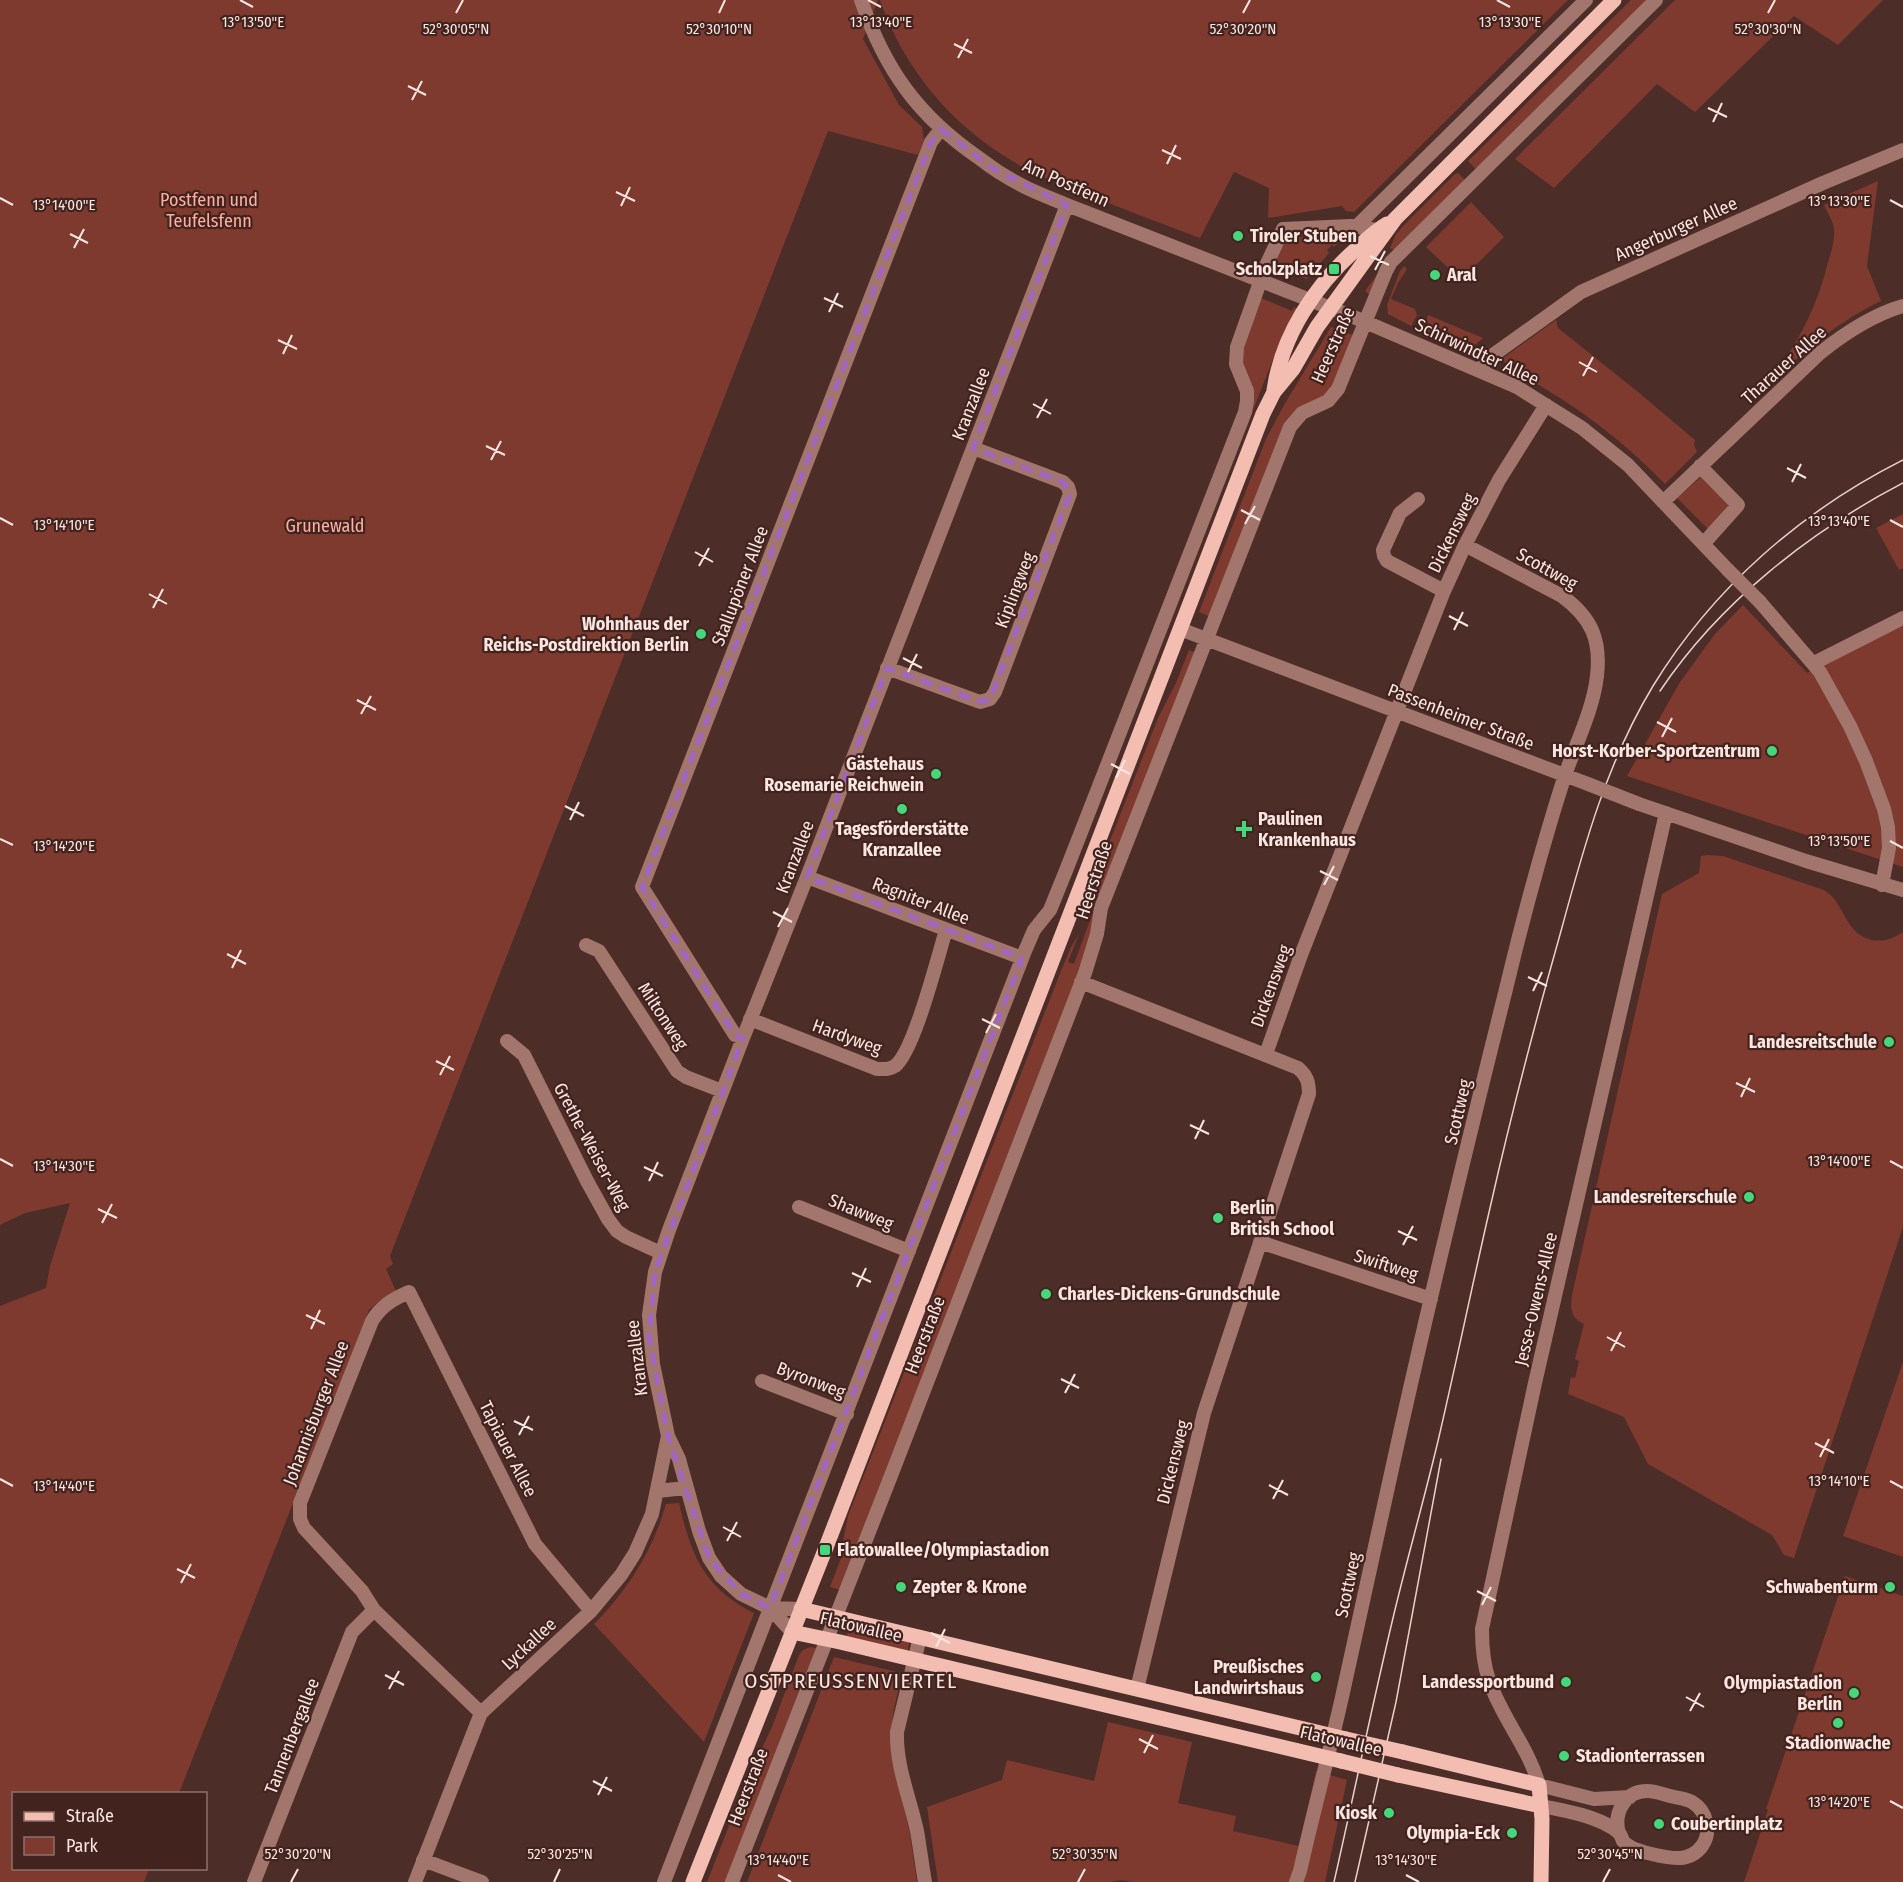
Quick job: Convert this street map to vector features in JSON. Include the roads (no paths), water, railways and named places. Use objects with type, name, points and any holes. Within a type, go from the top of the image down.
[{"type":"main road","name":"Heerstraße","points":[[693,1882],[801,1609],[1263,414],[1274,392],[1293,369],[1330,308],[1395,219],[1614,0]]},
{"type":"main road","name":"Heerstraße","points":[[1274,392],[1283,355],[1310,300],[1334,269],[1377,230],[1395,219]]},
{"type":"main road","name":"Flatowallee","points":[[801,1609],[1539,1785]]},
{"type":"main road","name":"Flatowallee","points":[[792,1632],[1398,1775],[1542,1806]]},
{"type":"main road","points":[[1132,1711],[1137,1689]]},
{"type":"main road","points":[[1539,1785],[1542,1806],[1541,1882]]},
{"type":"street","name":"Am Postfenn","points":[[861,0],[871,28],[903,87],[922,111],[941,129],[992,168],[1024,187],[1067,205],[1330,308]]},
{"type":"street","points":[[1357,226],[1586,0]]},
{"type":"street","name":"Heerstraße","points":[[732,1882],[1092,953],[1101,908],[1290,427],[1302,413],[1334,396],[1391,262],[1656,0]]},
{"type":"street","name":"Stallupöner Allee","points":[[743,1038],[735,1035],[642,887],[931,142],[941,129]]},
{"type":"street","name":"Angerburger Allee","points":[[1480,370],[1486,360],[1581,291],[1822,183],[1903,150]]},
{"type":"street","name":"Kranzallee","points":[[770,1608],[741,1594],[714,1567],[699,1531],[679,1459],[668,1436],[653,1364],[649,1315],[651,1293],[661,1253],[722,1091],[1067,205]]},
{"type":"street","name":"Heerstraße","points":[[664,1882],[1022,958],[1034,930],[1050,910],[1245,412],[1247,391],[1238,372],[1235,357],[1239,337],[1260,281],[1283,229],[1357,226],[1377,230]]},
{"type":"street","name":"Tharauer Allee","points":[[1663,502],[1833,342],[1871,318],[1903,306]]},
{"type":"street","name":"Schirwindter Allee","points":[[1330,308],[1518,387],[1605,446],[1628,465],[1704,543],[1814,663],[1850,726],[1884,809],[1889,848],[1882,885]]},
{"type":"street","name":"Dickensweg","points":[[1137,1689],[1204,1413],[1309,1094],[1309,1083],[1305,1074],[1298,1068],[1266,1054],[1301,956],[1444,591],[1499,480],[1546,405]]},
{"type":"street","name":"Kiplingweg","points":[[887,668],[980,702],[990,699],[995,692],[1070,494],[1063,482],[973,448]]},
{"type":"street","points":[[1700,466],[1738,505],[1704,543]]},
{"type":"street","points":[[1418,499],[1400,513],[1383,550],[1384,556],[1387,561],[1444,591]]},
{"type":"street","name":"Scottweg","points":[[1296,1882],[1320,1783],[1334,1760],[1340,1737],[1392,1466],[1508,979],[1565,775],[1597,680],[1595,634],[1575,605],[1465,545]]},
{"type":"street","points":[[1814,663],[1903,618]]},
{"type":"street","name":"Passenheimer Straße","points":[[1180,629],[1639,804],[1806,861],[1903,890]]},
{"type":"street","name":"Jesse-Owens-Allee","points":[[1539,1785],[1525,1749],[1489,1680],[1483,1659],[1482,1629],[1535,1383],[1665,813]]},
{"type":"street","name":"Ragniter Allee","points":[[807,877],[1022,958]]},
{"type":"street","name":"Hardyweg","points":[[750,1019],[877,1069],[886,1070],[895,1066],[902,1059],[915,1031],[946,930]]},
{"type":"street","name":"Miltonweg","points":[[586,945],[599,951],[677,1071],[686,1077],[722,1091]]},
{"type":"street","points":[[1081,982],[1266,1054]]},
{"type":"street","name":"Grethe-Weiser-Weg","points":[[507,1041],[524,1055],[612,1225],[626,1237],[661,1253]]},
{"type":"street","name":"Shawweg","points":[[799,1207],[909,1251]]},
{"type":"street","name":"Swiftweg","points":[[1260,1242],[1431,1299]]},
{"type":"street","name":"Johannisburger Allee","points":[[409,1292],[388,1302],[378,1311],[372,1321],[300,1503],[300,1519],[304,1528],[362,1591],[374,1610],[481,1713]]},
{"type":"street","name":"Tapiauer Allee","points":[[409,1292],[535,1544],[591,1611]]},
{"type":"street","name":"Byronweg","points":[[762,1381],[847,1414]]},
{"type":"street","name":"Lyckallee","points":[[415,1882],[481,1713],[591,1611],[621,1575],[635,1553],[652,1514],[668,1436]]},
{"type":"street","points":[[657,1491],[686,1488]]},
{"type":"street","points":[[770,1608],[801,1609]]},
{"type":"street","points":[[770,1608],[792,1632]]},
{"type":"street","name":"Tannenbergallee","points":[[254,1882],[352,1632],[374,1610]]},
{"type":"street","points":[[920,1637],[897,1732],[896,1747],[917,1832],[925,1882]]},
{"type":"street","points":[[1539,1785],[1594,1799],[1630,1797]]},
{"type":"street","points":[[1640,1792],[1652,1792],[1692,1802],[1701,1810],[1706,1820],[1707,1831],[1701,1847],[1693,1854],[1676,1859],[1635,1850],[1625,1843],[1619,1833],[1617,1822],[1619,1810],[1630,1797],[1640,1792]]},
{"type":"street","points":[[1542,1806],[1594,1819],[1619,1833]]},
{"type":"street","points":[[423,1860],[482,1882]]},
{"type":"tram line","points":[[1334,1882],[1385,1651],[1438,1441],[1515,1104],[1579,868],[1598,805],[1622,744],[1653,686],[1677,650],[1731,585],[1794,529],[1829,503],[1903,460]]},
{"type":"tram line","points":[[1660,691],[1710,628],[1768,572],[1834,524],[1903,483]]},
{"type":"tram line","points":[[1355,1882],[1396,1702],[1441,1459]]},
{"type":"place","name":"Tiroler Stuben","points":[[1238,236]]},
{"type":"place","name":"Scholzplatz","points":[[1334,269]]},
{"type":"place","name":"Aral","points":[[1435,275]]},
{"type":"place","name":"Wohnhaus der Reichs-Postdirektion Berlin","points":[[701,634]]},
{"type":"place","name":"Horst-Korber-Sportzentrum","points":[[1772,751]]},
{"type":"place","name":"Gästehaus Rosemarie Reichwein","points":[[936,774]]},
{"type":"place","name":"Tagesförderstätte Kranzallee","points":[[902,809]]},
{"type":"place","name":"Paulinen Krankenhaus","points":[[1244,829]]},
{"type":"place","name":"Landesreitschule","points":[[1889,1042]]},
{"type":"place","name":"Landesreiterschule","points":[[1749,1197]]},
{"type":"place","name":"Berlin British School","points":[[1218,1218]]},
{"type":"place","name":"Charles-Dickens-Grundschule","points":[[1046,1294]]},
{"type":"place","name":"Flatowallee/Olympiastadion","points":[[825,1550]]},
{"type":"place","name":"Zepter & Krone","points":[[901,1587]]},
{"type":"place","name":"Schwabenturm","points":[[1890,1587]]},
{"type":"place","name":"Preußisches Landwirtshaus","points":[[1316,1677]]},
{"type":"place","name":"Landessportbund","points":[[1566,1682]]},
{"type":"place","name":"Olympiastadion Berlin","points":[[1854,1693]]},
{"type":"place","name":"Stadionwache","points":[[1838,1723]]},
{"type":"place","name":"Stadionterrassen","points":[[1564,1756]]},
{"type":"place","name":"Kiosk","points":[[1389,1813]]},
{"type":"place","name":"Coubertinplatz","points":[[1659,1824]]},
{"type":"place","name":"Olympia-Eck","points":[[1512,1833]]},
{"type":"district","name":"OSTPREUSSENVIERTEL","points":[[851,1681]]},
{"type":"park label","name":"Postfenn und Teufelsfenn","points":[[209,210]]},
{"type":"park label","name":"Grunewald","points":[[325,526]]}]
